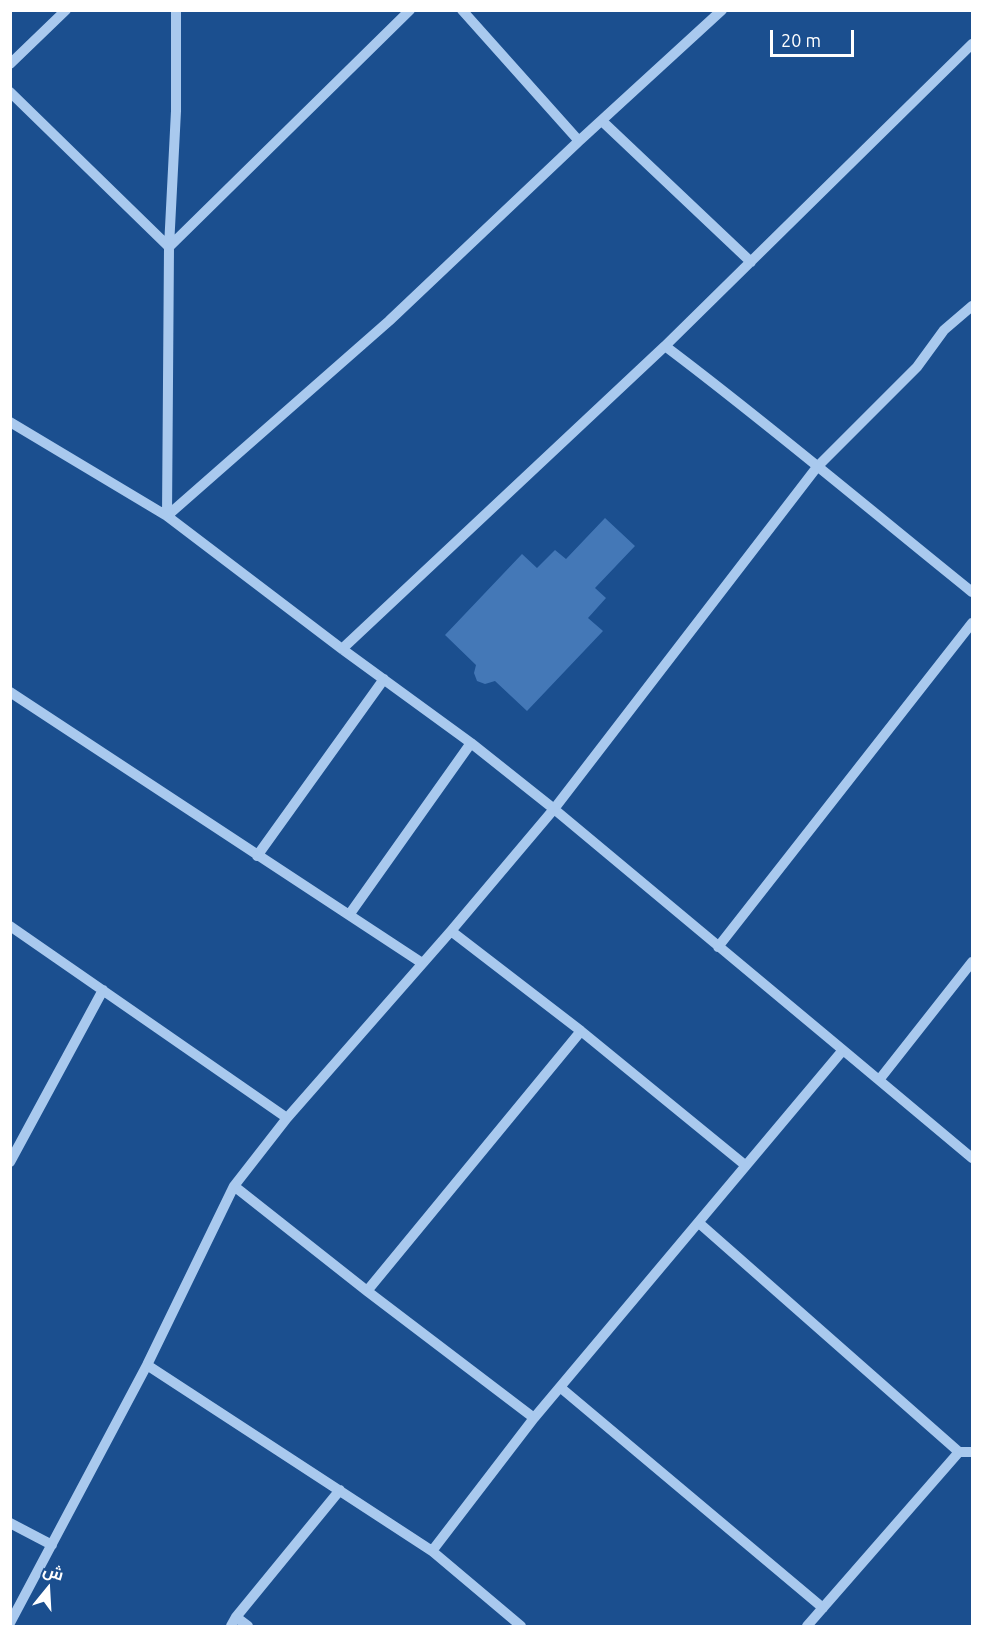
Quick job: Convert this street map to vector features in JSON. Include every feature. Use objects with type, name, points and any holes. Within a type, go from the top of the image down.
[{"type":"street","points":[[10,64],[66,10]]},
{"type":"street","points":[[166,516],[169,248],[176,111],[176,10]]},
{"type":"street","points":[[169,248],[410,10]]},
{"type":"street","points":[[462,10],[579,141]]},
{"type":"street","points":[[166,516],[389,321],[579,141],[722,10]]},
{"type":"street","points":[[342,649],[665,346],[972,44]]},
{"type":"street","points":[[10,92],[169,248]]},
{"type":"street","points":[[602,121],[751,262]]},
{"type":"street","points":[[10,1623],[147,1365],[234,1186],[287,1118],[451,931],[554,809],[817,467],[917,367],[944,330],[972,306]]},
{"type":"street","points":[[665,346],[747,407],[817,467],[972,592]]},
{"type":"street","points":[[10,422],[166,516],[471,743],[554,809],[972,1158]]},
{"type":"street","points":[[718,947],[972,623]]},
{"type":"street","points":[[257,856],[384,679]]},
{"type":"street","points":[[10,692],[422,963]]},
{"type":"street","points":[[349,915],[471,743]]},
{"type":"street","points":[[10,926],[287,1118]]},
{"type":"street","points":[[451,931],[580,1031],[745,1165]]},
{"type":"street","points":[[879,1080],[972,962]]},
{"type":"street","points":[[10,1162],[103,990]]},
{"type":"street","points":[[367,1291],[580,1031]]},
{"type":"street","points":[[432,1551],[534,1418],[843,1050]]},
{"type":"street","points":[[234,1186],[534,1418]]},
{"type":"street","points":[[699,1222],[959,1452],[972,1452]]},
{"type":"street","points":[[147,1365],[432,1551],[521,1626]]},
{"type":"street","points":[[561,1388],[823,1608]]},
{"type":"street","points":[[807,1626],[959,1452]]},
{"type":"street","points":[[248,1626],[233,1622],[340,1491]]},
{"type":"street","points":[[10,1523],[52,1545]]},
{"type":"building","points":[[605,518],[635,546],[595,588],[606,598],[588,618],[603,631],[527,711],[495,681],[485,684],[477,681],[474,673],[476,665],[445,635],[522,554],[537,568],[555,550],[566,559]]}]
